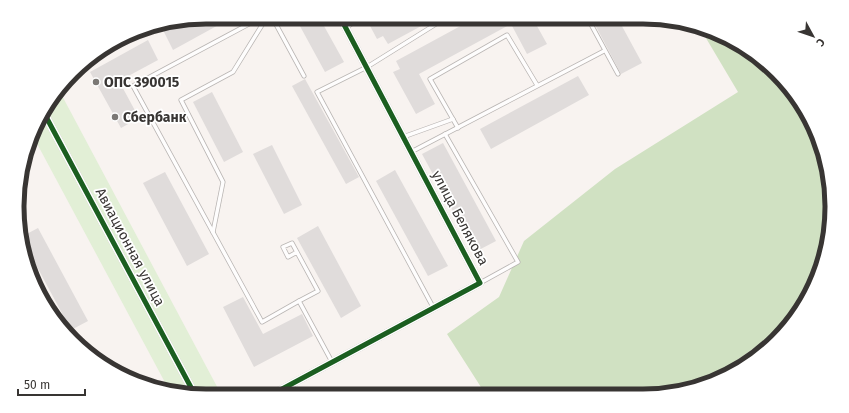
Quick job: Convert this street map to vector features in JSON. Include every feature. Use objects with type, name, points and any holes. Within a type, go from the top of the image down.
[{"type":"street","name":"улица Белякова","points":[[282,389],[480,283],[344,24]]},
{"type":"street","name":"Авиационная улица","points":[[47,118],[191,388]]},
{"type":"lane","points":[[249,24],[133,86],[262,322],[318,291],[297,252]]},
{"type":"lane","points":[[213,232],[223,182],[181,100],[232,72],[263,24]]},
{"type":"lane","points":[[276,24],[304,76]]},
{"type":"lane","points":[[346,28],[351,24]]},
{"type":"lane","points":[[433,307],[317,92],[367,67],[436,24]]},
{"type":"lane","points":[[590,24],[618,74]]},
{"type":"lane","points":[[458,128],[430,79],[507,35],[537,85]]},
{"type":"lane","points":[[411,152],[604,51]]},
{"type":"lane","points":[[403,136],[453,119]]},
{"type":"lane","points":[[445,134],[518,262],[480,283]]},
{"type":"lane","points":[[299,302],[332,362]]},
{"type":"lane","points":[[291,384],[294,389]]},
{"type":"green space","points":[[704,35],[734,48],[772,77],[801,115],[819,159],[825,195],[825,218],[819,254],[801,298],[780,327],[773,335],[722,371],[690,383],[654,389],[482,389],[447,334],[499,297],[524,241],[615,169],[738,92]]},
{"type":"green space","points":[[62,95],[218,389],[195,389],[166,384],[36,142],[48,115]]},
{"type":"building","points":[[195,24],[220,24],[173,50],[163,30]]},
{"type":"building","points":[[299,24],[323,24],[344,62],[325,72]]},
{"type":"building","points":[[369,24],[425,24],[388,44],[383,36],[377,39]]},
{"type":"building","points":[[464,24],[511,24],[419,74],[435,104],[416,114],[393,72],[400,69],[396,61]]},
{"type":"building","points":[[511,24],[536,24],[547,44],[527,54]]},
{"type":"building","points":[[595,24],[621,24],[642,63],[621,74]]},
{"type":"building","points":[[148,40],[158,60],[119,81],[139,118],[121,128],[90,72]]},
{"type":"building","points":[[578,76],[589,95],[491,149],[480,129]]},
{"type":"building","points":[[305,79],[359,177],[346,184],[292,86]]},
{"type":"building","points":[[212,92],[243,152],[224,162],[193,102]]},
{"type":"building","points":[[443,143],[496,241],[475,252],[422,154]]},
{"type":"building","points":[[272,145],[302,205],[284,214],[253,154]]},
{"type":"building","points":[[395,170],[448,266],[428,276],[376,181]]},
{"type":"building","points":[[165,172],[209,254],[187,266],[143,183]]},
{"type":"building","points":[[318,226],[361,306],[341,318],[297,238]]},
{"type":"building","points":[[38,228],[88,321],[71,330],[70,328],[30,254],[27,234]]},
{"type":"building","points":[[243,297],[263,334],[302,314],[313,336],[254,367],[223,307]]},
{"type":"cycle path","points":[[282,389],[480,283],[344,24]]},
{"type":"cycle path","points":[[47,118],[192,388]]},
{"type":"place","name":"ОПС 390015","points":[[96,82]]},
{"type":"place","name":"Сбербанк","points":[[115,117]]}]
